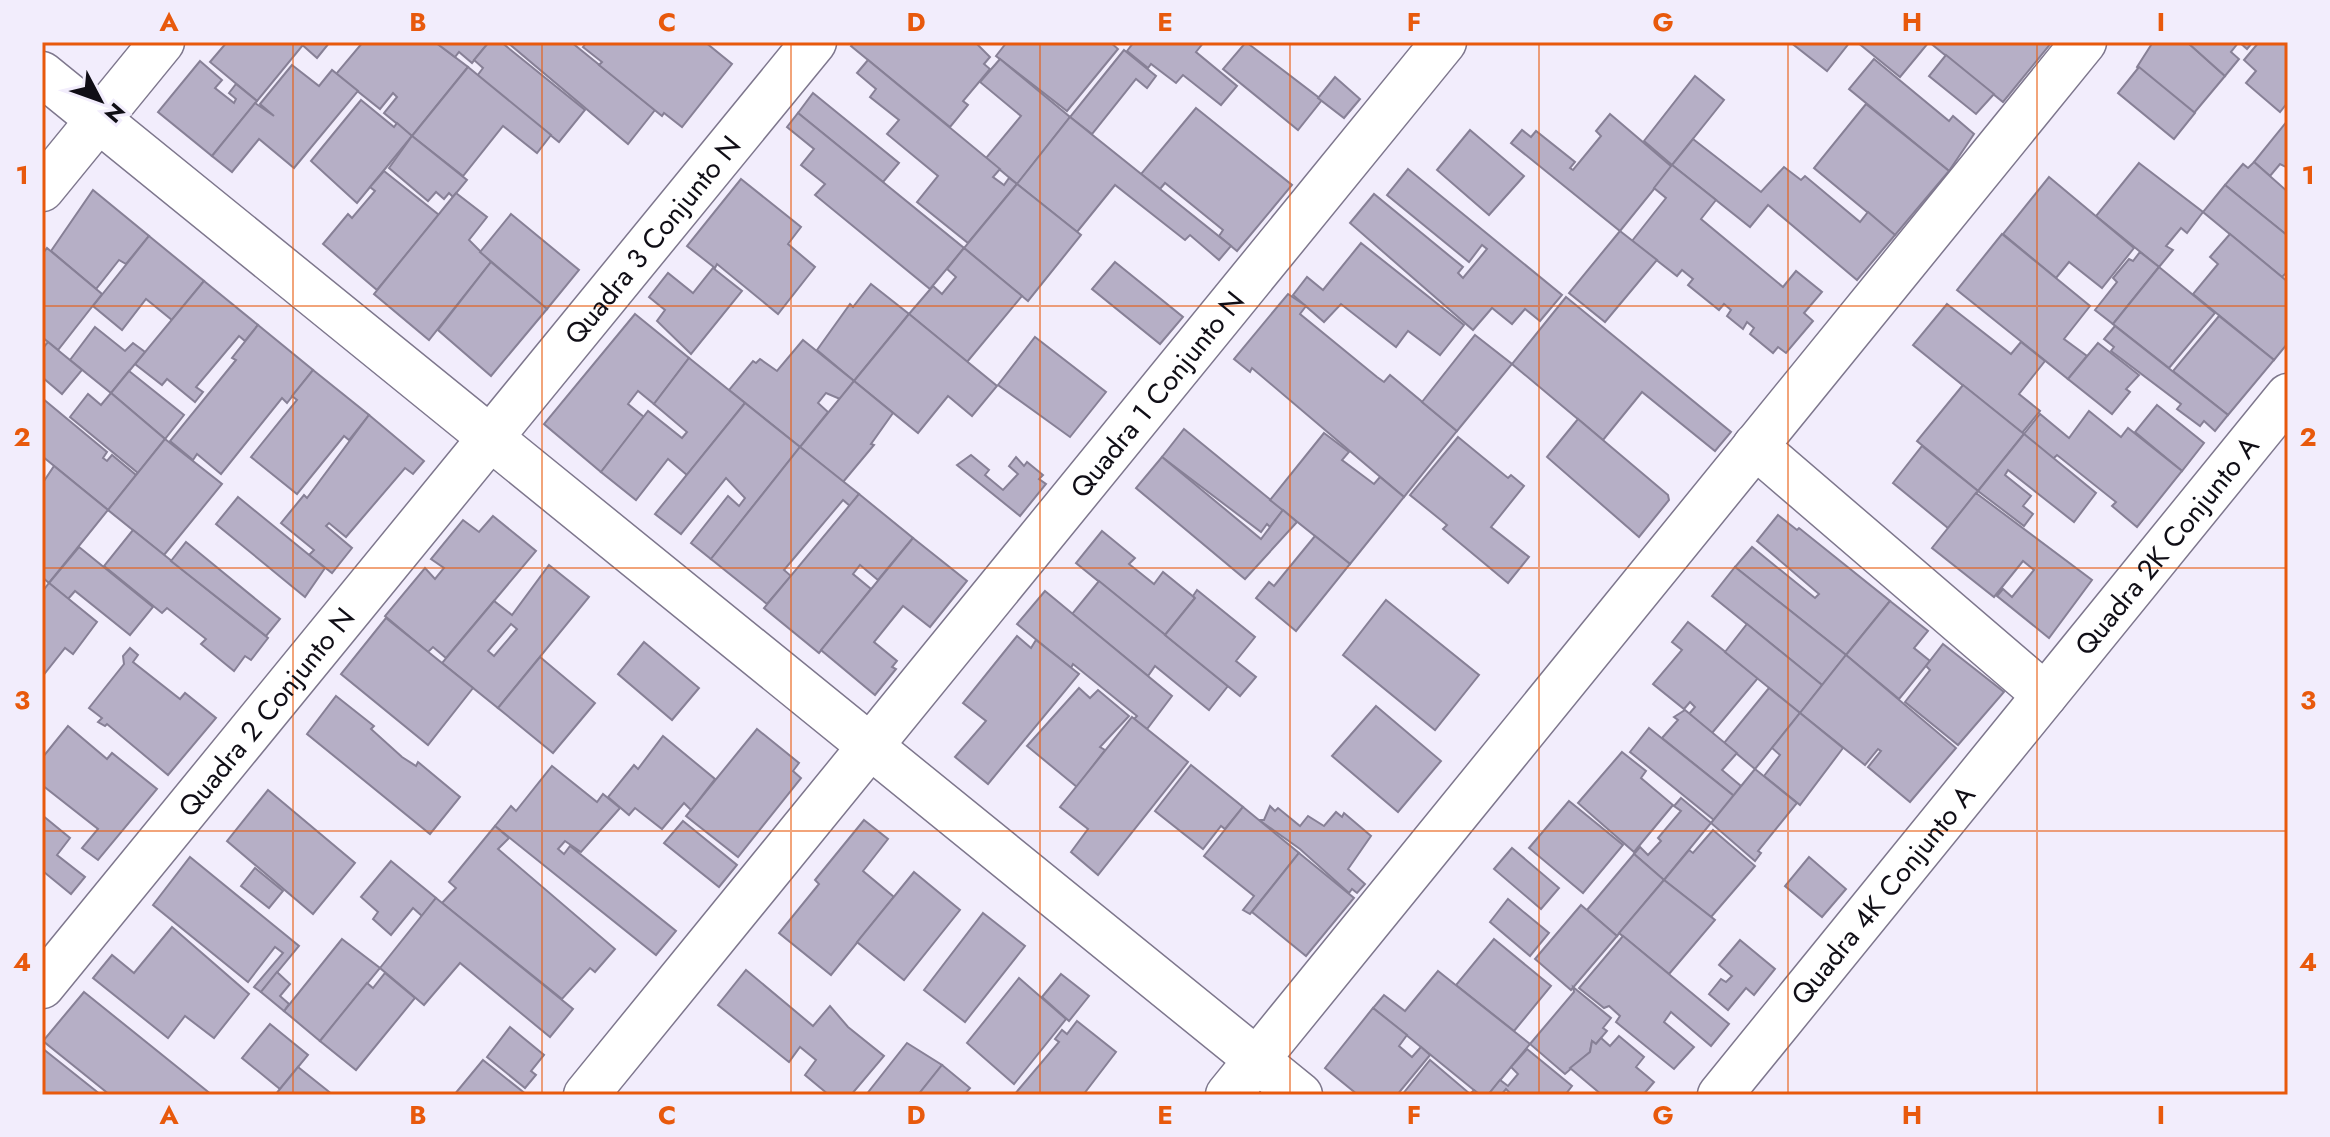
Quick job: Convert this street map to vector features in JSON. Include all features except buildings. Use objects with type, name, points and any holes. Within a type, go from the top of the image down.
[{"type":"street","points":[[42,189],[162,42]]},
{"type":"street","name":"Quadra 3 Conjunto N","points":[[490,438],[814,42]]},
{"type":"street","name":"Quadra 1 Conjunto N","points":[[870,747],[1444,42]]},
{"type":"street","points":[[1228,1095],[2084,42]]},
{"type":"street","points":[[42,74],[1300,1095]]},
{"type":"street","name":"Quadra 2K Conjunto A","points":[[2045,695],[2283,412]]},
{"type":"street","name":"Quadra 2 Conjunto N","points":[[42,986],[490,438]]},
{"type":"street","points":[[1755,446],[2045,695]]},
{"type":"street","name":"Quadra 4K Conjunto A","points":[[1720,1095],[2045,695]]},
{"type":"street","points":[[586,1095],[870,747]]}]
